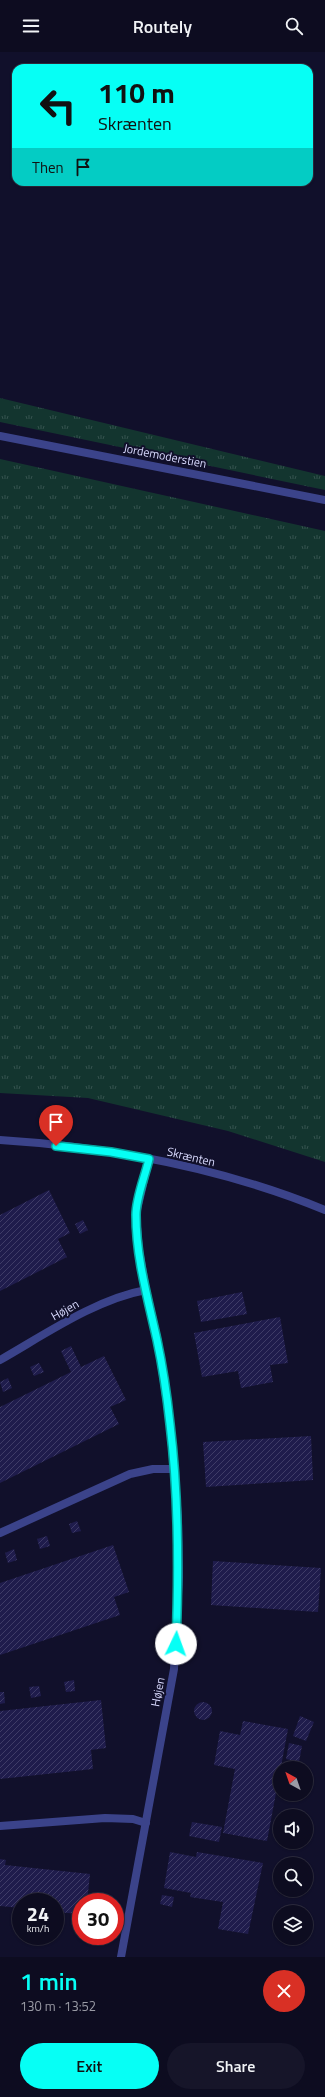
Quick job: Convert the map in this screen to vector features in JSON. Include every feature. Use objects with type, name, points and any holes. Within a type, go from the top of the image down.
[{"type":"street","name":"Jordemoderstien","points":[[0,436],[325,500]]},
{"type":"street","name":"Skrænten","points":[[0,1140],[111,1152],[149,1159],[204,1171],[325,1210]]},
{"type":"street","name":"Højen","points":[[121,1957],[175,1658],[179,1577],[178,1516],[170,1424],[159,1350],[139,1250],[136,1214],[149,1159]]},
{"type":"street","name":"Højen","points":[[0,1360],[104,1302],[131,1293],[146,1290]]},
{"type":"street","points":[[0,1533],[130,1474],[153,1469],[174,1469]]},
{"type":"street","points":[[0,1826],[105,1818],[133,1820],[146,1823]]},
{"type":"green space","points":[[0,398],[325,476],[325,490],[0,422]]},
{"type":"green space","points":[[0,459],[325,531],[325,1162],[228,1131],[88,1098],[0,1093]]},
{"type":"building","points":[[49,1190],[70,1233],[58,1239],[67,1257],[0,1291],[0,1215]]},
{"type":"building","points":[[83,1220],[88,1230],[80,1234],[75,1224]]},
{"type":"building","points":[[242,1292],[247,1314],[201,1322],[197,1301]]},
{"type":"building","points":[[280,1317],[288,1363],[270,1365],[273,1382],[241,1388],[238,1371],[202,1377],[194,1333]]},
{"type":"building","points":[[71,1346],[81,1367],[104,1356],[126,1400],[110,1407],[119,1424],[0,1483],[0,1407],[71,1372],[61,1351]]},
{"type":"building","points":[[39,1363],[44,1372],[34,1376],[30,1367]]},
{"type":"building","points":[[8,1378],[12,1388],[3,1392],[0,1382]]},
{"type":"building","points":[[311,1436],[313,1480],[206,1487],[203,1442]]},
{"type":"building","points":[[77,1521],[81,1531],[72,1533],[69,1524]]},
{"type":"building","points":[[47,1536],[50,1546],[40,1549],[37,1539]]},
{"type":"building","points":[[113,1545],[129,1592],[114,1597],[120,1615],[0,1655],[0,1583]]},
{"type":"building","points":[[14,1549],[17,1560],[8,1563],[5,1553]]},
{"type":"building","points":[[213,1561],[321,1568],[318,1612],[211,1605]]},
{"type":"building","points":[[74,1680],[75,1691],[66,1692],[64,1682]]},
{"type":"building","points":[[39,1686],[41,1696],[31,1698],[29,1687]]},
{"type":"building","points":[[0,1692],[4,1692],[5,1703],[0,1704]]},
{"type":"building","points":[[101,1700],[106,1748],[91,1750],[93,1769],[0,1779],[0,1711]]},
{"type":"building","points":[[203,1702],[209,1705],[212,1711],[209,1717],[203,1720],[197,1717],[194,1711],[197,1705]]},
{"type":"building","points":[[300,1716],[314,1722],[306,1741],[293,1736]]},
{"type":"building","points":[[243,1721],[288,1729],[282,1761],[273,1761],[273,1801],[274,1801],[267,1841],[223,1833],[235,1769],[214,1765],[220,1731],[240,1735]]},
{"type":"building","points":[[289,1743],[302,1746],[299,1761],[286,1759]]},
{"type":"building","points":[[192,1822],[222,1827],[219,1842],[189,1836]]},
{"type":"building","points":[[170,1852],[196,1857],[197,1852],[263,1863],[248,1934],[218,1929],[223,1902],[190,1897],[191,1893],[164,1888]]},
{"type":"building","points":[[0,1859],[6,1860],[5,1865],[90,1874],[88,1893],[72,1893],[72,1913],[64,1913],[64,1893],[12,1893],[12,1907],[0,1906]]},
{"type":"building","points":[[162,1895],[174,1897],[172,1907],[160,1904]]},
{"type":"route","points":[[56,1146],[111,1152],[149,1159],[136,1214],[139,1250],[146,1290],[158,1342],[173,1454],[178,1516],[179,1577],[176,1644]]}]
